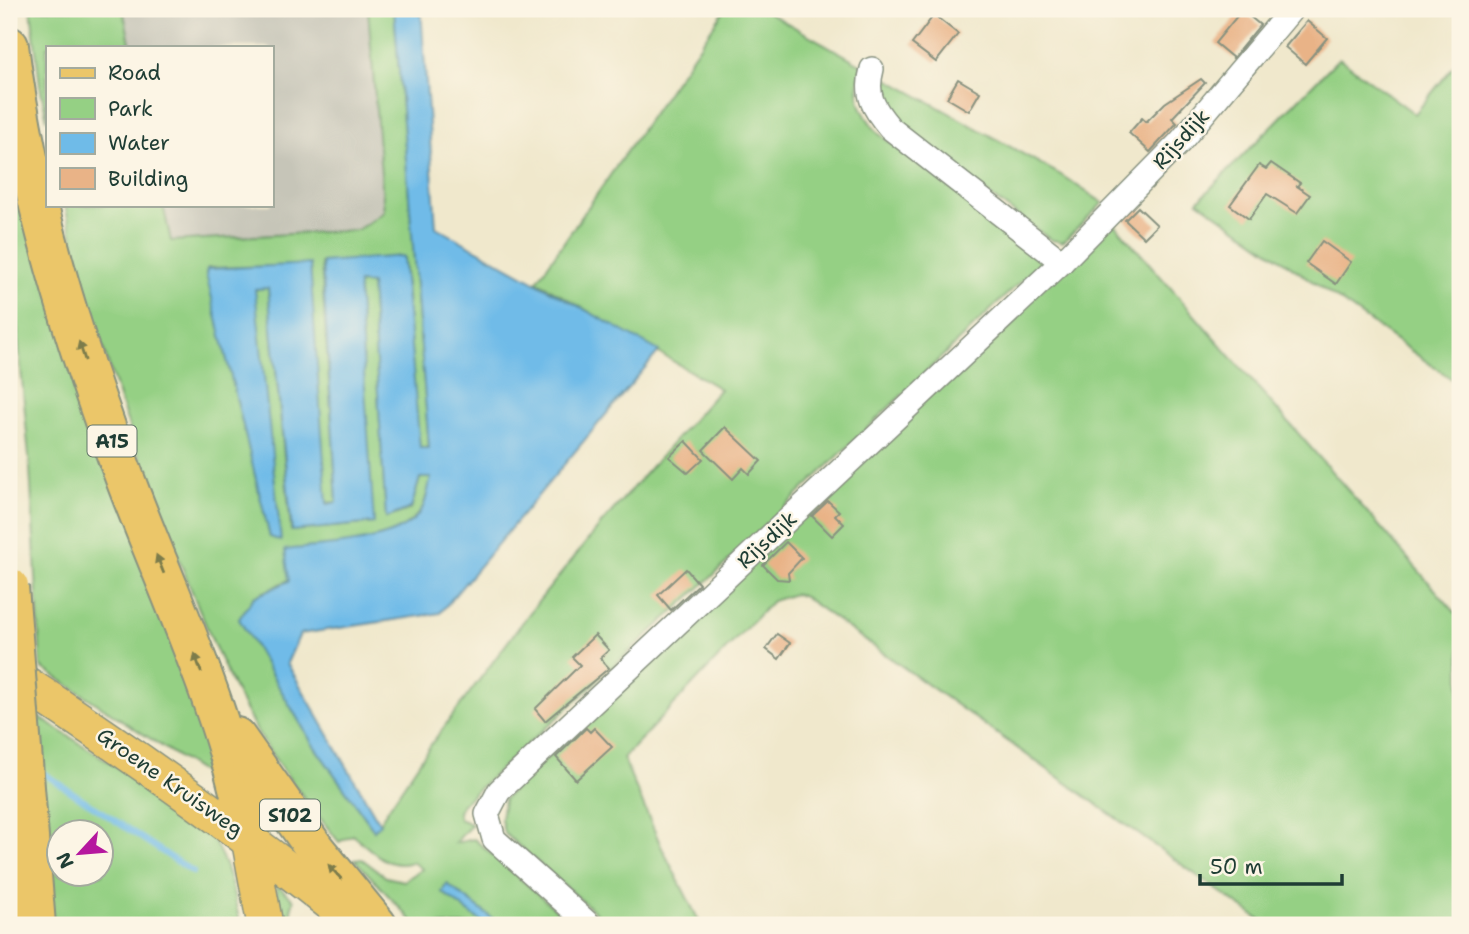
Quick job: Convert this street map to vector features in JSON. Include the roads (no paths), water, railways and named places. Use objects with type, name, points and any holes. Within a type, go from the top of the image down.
[{"type":"highway","name":"A15","points":[[9,46],[27,153],[66,303],[128,485],[186,627],[241,793],[249,838]]},
{"type":"highway","points":[[9,580],[36,925]]},
{"type":"highway","name":"S102","points":[[210,700],[309,840],[377,925]]},
{"type":"main road","name":"Groene Kruisweg","points":[[9,673],[145,763],[249,838],[358,925]]},
{"type":"main road","name":"S102","points":[[249,838],[265,925]]},
{"type":"street","name":"Rijsdijk","points":[[590,925],[494,839],[487,814],[499,791],[1062,262],[1180,142],[1292,9]]},
{"type":"street","points":[[872,69],[868,85],[872,107],[890,128],[1062,262]]},
{"type":"water","points":[[394,9],[421,9],[436,227],[659,351],[440,613],[300,634],[287,663],[380,824],[374,830],[312,743],[239,619],[254,597],[289,581],[285,550],[339,545],[379,537],[397,530],[412,521],[422,509],[431,478],[420,478],[411,508],[386,518],[371,284],[358,283],[374,523],[292,531],[268,288],[255,289],[281,541],[270,537],[206,274],[207,269],[310,264],[327,504],[337,502],[322,262],[403,256],[420,448],[429,448]]},
{"type":"water","points":[[447,884],[501,925],[486,925],[442,892]]},
{"type":"waterway","points":[[37,769],[193,872]]}]
